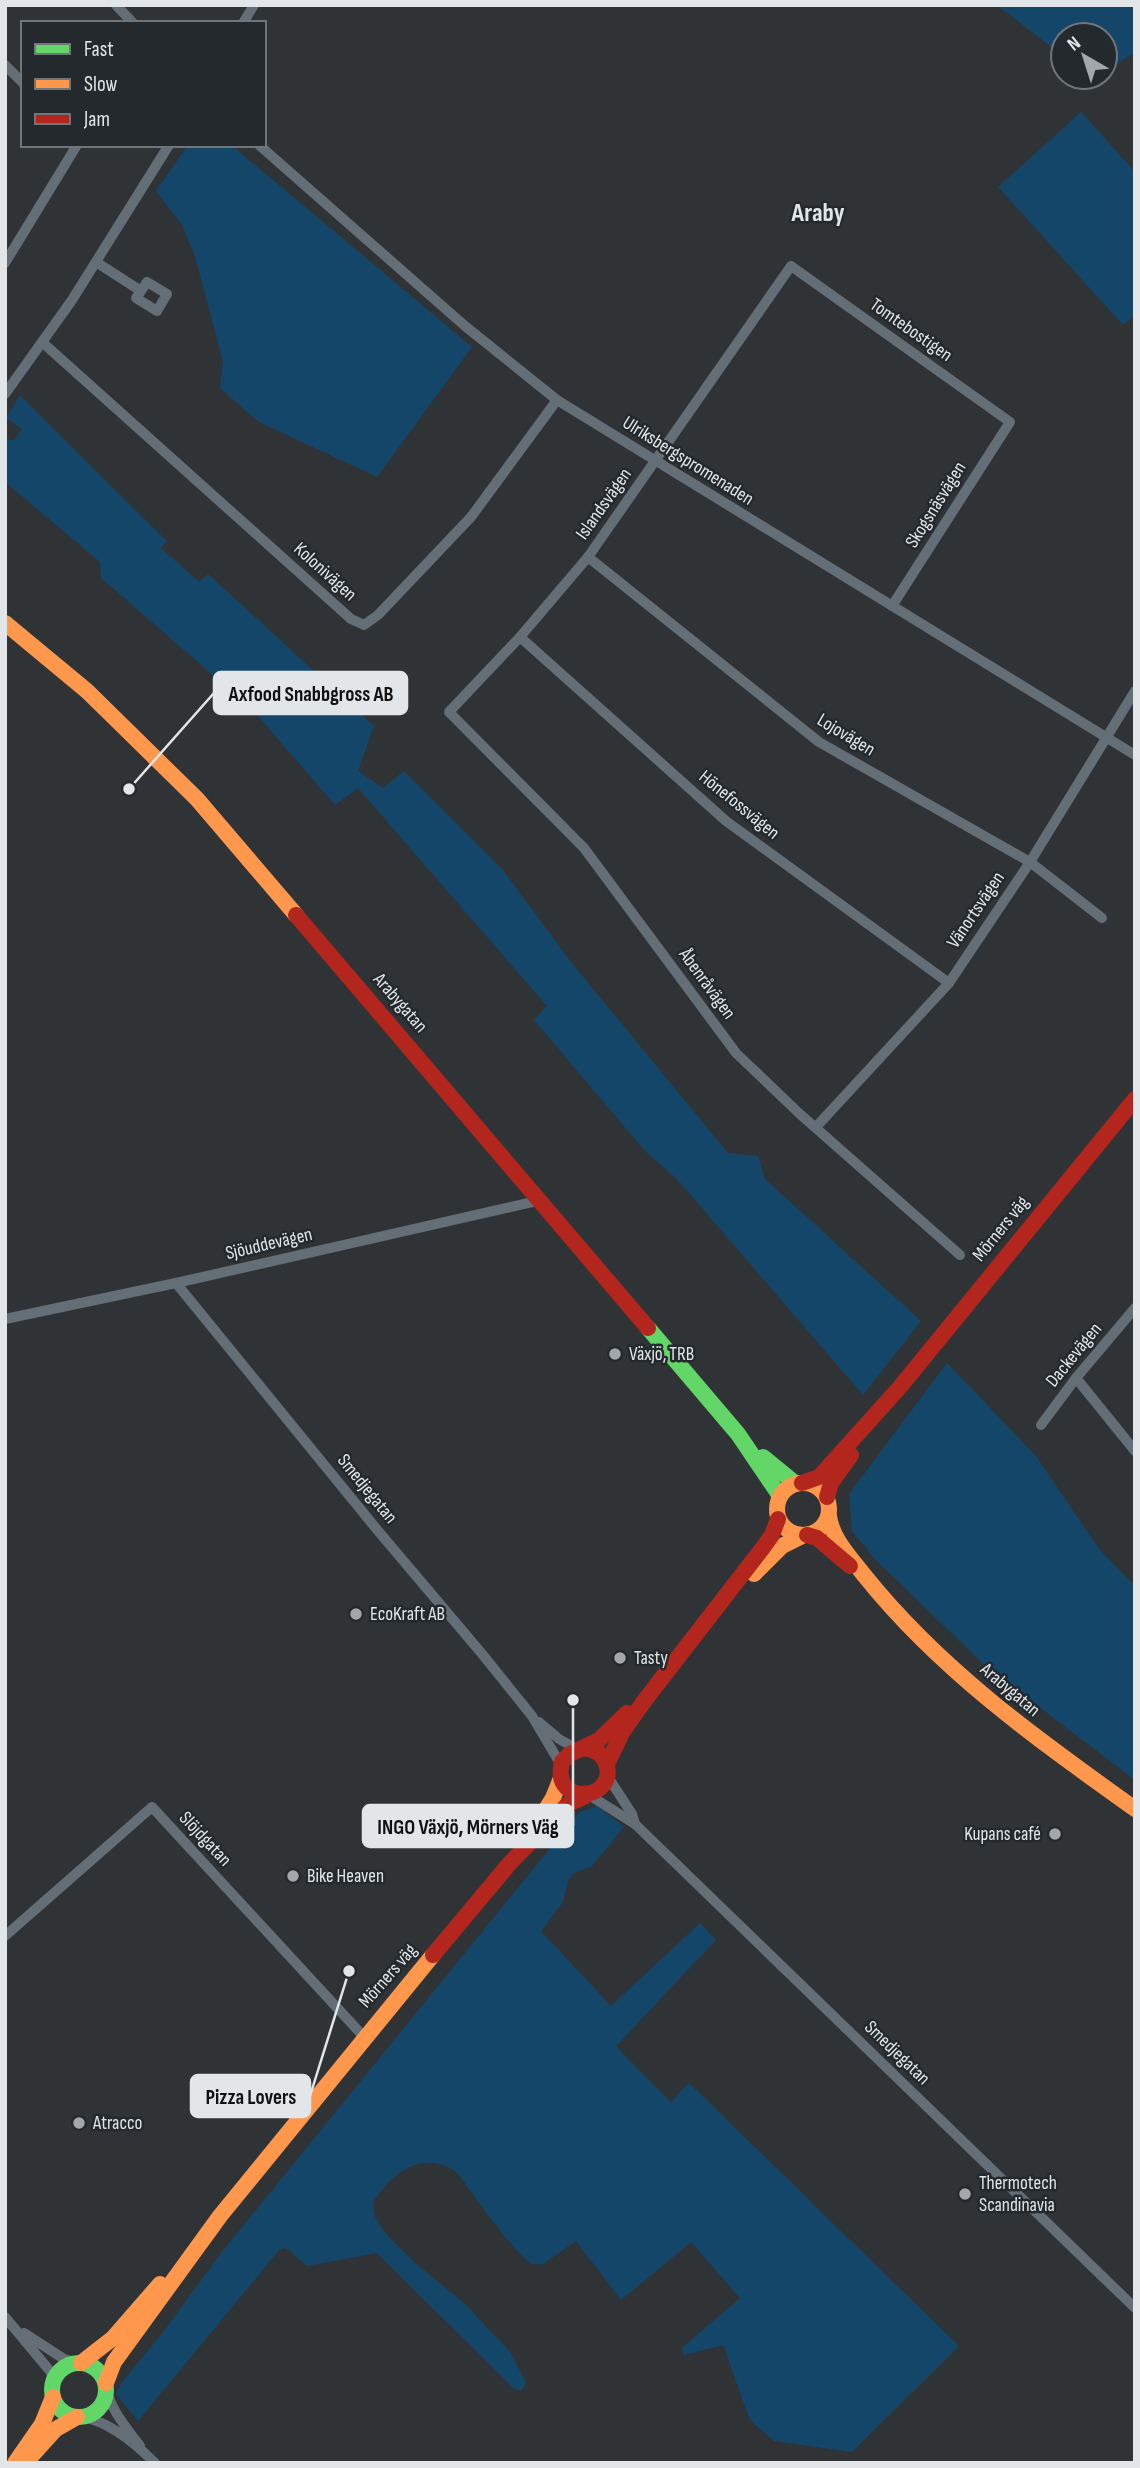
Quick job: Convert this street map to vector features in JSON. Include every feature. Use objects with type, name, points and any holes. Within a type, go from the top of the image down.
[{"type":"main road","name":"Arabygatan","points":[[5,623],[93,696],[197,799],[738,1434],[780,1496]]},
{"type":"main road","name":"Mörners väg","points":[[799,1483],[815,1480],[900,1387],[1135,1099]]},
{"type":"main road","name":"Mörners väg","points":[[827,1497],[831,1483],[900,1387]]},
{"type":"main road","name":"Arabygatan","points":[[738,1434],[780,1473],[799,1483]]},
{"type":"main road","points":[[702,1629],[782,1545],[790,1539],[804,1535],[820,1530],[829,1516],[827,1497],[820,1489],[799,1483],[786,1489],[776,1507],[778,1519],[785,1528],[804,1535]]},
{"type":"main road","name":"Arabygatan","points":[[829,1516],[829,1524],[836,1536],[873,1587],[923,1644],[1017,1724],[1135,1809]]},
{"type":"main road","points":[[652,1690],[604,1736],[566,1755],[561,1772],[568,1790],[587,1795],[601,1788],[620,1738],[652,1690],[770,1538],[778,1519]]},
{"type":"main road","name":"Arabygatan","points":[[804,1535],[823,1543],[873,1587]]},
{"type":"main road","points":[[580,1748],[598,1752],[607,1770]]},
{"type":"main road","name":"Mörners väg","points":[[510,1863],[548,1807],[561,1772]]},
{"type":"main road","name":"Mörners väg","points":[[106,2385],[114,2362],[220,2216],[364,2037],[510,1863],[568,1804],[587,1795]]},
{"type":"main road","name":"Mörners väg","points":[[79,2363],[98,2351],[113,2336],[220,2216]]},
{"type":"main road","points":[[15,2463],[43,2424],[59,2372],[68,2365],[79,2363],[96,2369],[106,2385],[104,2400],[99,2408],[63,2423],[25,2463]]},
{"type":"main road","points":[[53,2389],[62,2411],[79,2417]]},
{"type":"street","points":[[116,5],[131,21]]},
{"type":"street","points":[[244,21],[254,5]]},
{"type":"street","points":[[5,65],[21,81]]},
{"type":"street","points":[[5,263],[76,147]]},
{"type":"street","points":[[5,394],[96,262],[168,147]]},
{"type":"street","name":"Ulriksbergspromenaden","points":[[261,147],[465,326],[557,400],[1135,755]]},
{"type":"street","points":[[96,262],[141,290]]},
{"type":"street","name":"Tomtebostigen","points":[[791,266],[1010,422]]},
{"type":"street","name":"Islandsvägen","points":[[449,712],[520,637],[588,557],[791,266]]},
{"type":"street","name":"Kolonivägen","points":[[42,342],[351,619],[364,625],[379,615],[471,517],[557,400]]},
{"type":"street","name":"Skogsnäsvägen","points":[[892,606],[1010,422]]},
{"type":"street","name":"Lojovägen","points":[[588,557],[819,742],[1030,862],[1102,918]]},
{"type":"street","name":"Hönefossvägen","points":[[520,637],[726,821],[948,983]]},
{"type":"street","name":"Vänortsvägen","points":[[816,1127],[948,983],[1030,862],[1135,691]]},
{"type":"street","name":"Åbenråvägen","points":[[449,712],[584,848],[736,1053],[960,1255]]},
{"type":"street","name":"Sjöuddevägen","points":[[8,1315],[176,1283],[541,1200]]},
{"type":"street","name":"Smedjegatan","points":[[176,1283],[532,1716],[559,1739],[580,1748]]},
{"type":"street","name":"Dackevägen","points":[[1041,1425],[1076,1378],[1135,1308]]},
{"type":"street","points":[[1076,1378],[1135,1451]]},
{"type":"street","name":"Smedjegatan","points":[[532,1716],[561,1772]]},
{"type":"street","name":"Smedjegatan","points":[[607,1770],[635,1824]]},
{"type":"street","name":"Smedjegatan","points":[[587,1795],[635,1824],[1135,2308]]},
{"type":"street","name":"Slöjdgatan","points":[[5,1936],[152,1807],[364,2037]]},
{"type":"street","points":[[5,2317],[64,2359],[79,2363]]},
{"type":"street","points":[[16,2327],[50,2371],[53,2389]]},
{"type":"street","points":[[106,2385],[115,2413],[152,2460]]},
{"type":"street","points":[[79,2417],[105,2424],[152,2460]]},
{"type":"shaded area","points":[[997,5],[1135,5],[1135,52],[1119,63],[1119,21],[1049,21],[1049,45]]},
{"type":"shaded area","points":[[1081,112],[1135,172],[1135,315],[1123,325],[998,187]]},
{"type":"shaded area","points":[[187,147],[233,147],[472,347],[377,477],[259,422],[220,388],[223,361],[194,253],[182,225],[156,191]]},
{"type":"shaded area","points":[[20,395],[167,541],[161,548],[199,582],[208,574],[374,726],[358,771],[383,788],[404,771],[502,869],[571,962],[728,1153],[758,1156],[765,1179],[921,1321],[863,1395],[677,1179],[646,1152],[534,1020],[547,1006],[358,788],[335,805],[252,709],[101,578],[100,562],[5,482],[5,440],[14,440],[22,429],[6,418]]},
{"type":"shaded area","points":[[947,1363],[1036,1456],[1099,1549],[1135,1586],[1135,1780],[983,1664],[875,1559],[852,1531],[849,1494]]},
{"type":"shaded area","points":[[597,1806],[624,1827],[592,1866],[573,1874],[568,1880],[563,1902],[541,1931],[611,2006],[700,1923],[716,1940],[616,2046],[671,2102],[689,2083],[959,2346],[852,2452],[774,2441],[750,2420],[723,2345],[684,2355],[682,2348],[740,2298],[691,2242],[621,2300],[576,2241],[543,2264],[531,2264],[507,2239],[456,2172],[438,2164],[426,2163],[405,2169],[388,2183],[373,2202],[375,2217],[387,2235],[412,2260],[466,2305],[510,2352],[526,2382],[523,2389],[520,2391],[512,2387],[377,2253],[307,2266],[286,2248],[280,2249],[138,2421],[116,2394],[122,2382],[161,2335],[221,2253],[556,1841],[580,1812]]},
{"type":"traffic: fast","points":[[648,1328],[738,1434],[780,1496]]},
{"type":"traffic: fast","points":[[763,1457],[796,1484]]},
{"type":"traffic: fast","points":[[79,2363],[98,2371],[106,2390],[98,2409],[79,2417],[60,2409],[52,2390],[60,2371],[79,2363]]},
{"type":"traffic: slow","points":[[5,623],[87,691],[197,799],[296,915]]},
{"type":"traffic: slow","points":[[803,1483],[822,1490],[829,1509],[822,1528],[803,1535],[784,1528],[777,1509],[784,1490],[803,1483]]},
{"type":"traffic: slow","points":[[829,1516],[834,1532],[848,1554],[893,1609],[925,1642],[1026,1729],[1135,1809]]},
{"type":"traffic: slow","points":[[754,1574],[782,1546],[802,1536]]},
{"type":"traffic: slow","points":[[536,1825],[553,1798],[561,1778]]},
{"type":"traffic: slow","points":[[106,2383],[114,2362],[220,2216],[433,1955]]},
{"type":"traffic: slow","points":[[81,2363],[113,2338],[160,2284]]},
{"type":"traffic: slow","points":[[15,2463],[42,2424],[53,2397]]},
{"type":"traffic: slow","points":[[27,2461],[56,2429],[77,2417]]},
{"type":"traffic: jam","points":[[296,915],[648,1328]]},
{"type":"traffic: jam","points":[[802,1483],[819,1477],[900,1387],[1135,1099]]},
{"type":"traffic: jam","points":[[827,1497],[831,1483],[851,1455]]},
{"type":"traffic: jam","points":[[607,1764],[623,1731],[762,1549],[772,1535],[778,1519]]},
{"type":"traffic: jam","points":[[807,1535],[817,1538],[850,1566]]},
{"type":"traffic: jam","points":[[583,1748],[601,1755],[608,1774],[604,1784],[596,1791],[585,1794],[575,1793],[566,1787],[561,1777],[562,1762],[570,1754],[599,1740],[627,1713]]},
{"type":"traffic: jam","points":[[433,1955],[510,1863],[568,1804],[586,1796]]},
{"type":"place","name":"Axfood Snabbgross AB","points":[[129,789]]},
{"type":"place","name":"Växjö, TRB","points":[[615,1354]]},
{"type":"place","name":"EcoKraft AB","points":[[356,1614]]},
{"type":"place","name":"Tasty","points":[[620,1658]]},
{"type":"place","name":"INGO Växjö, Mörners Väg","points":[[573,1700]]},
{"type":"place","name":"Kupans café","points":[[1055,1834]]},
{"type":"place","name":"Bike Heaven","points":[[293,1876]]},
{"type":"place","name":"Pizza Lovers","points":[[349,1971]]},
{"type":"place","name":"Atracco","points":[[79,2123]]},
{"type":"place","name":"Thermotech Scandinavia","points":[[965,2194]]},
{"type":"district","name":"Araby","points":[[818,213]]}]
